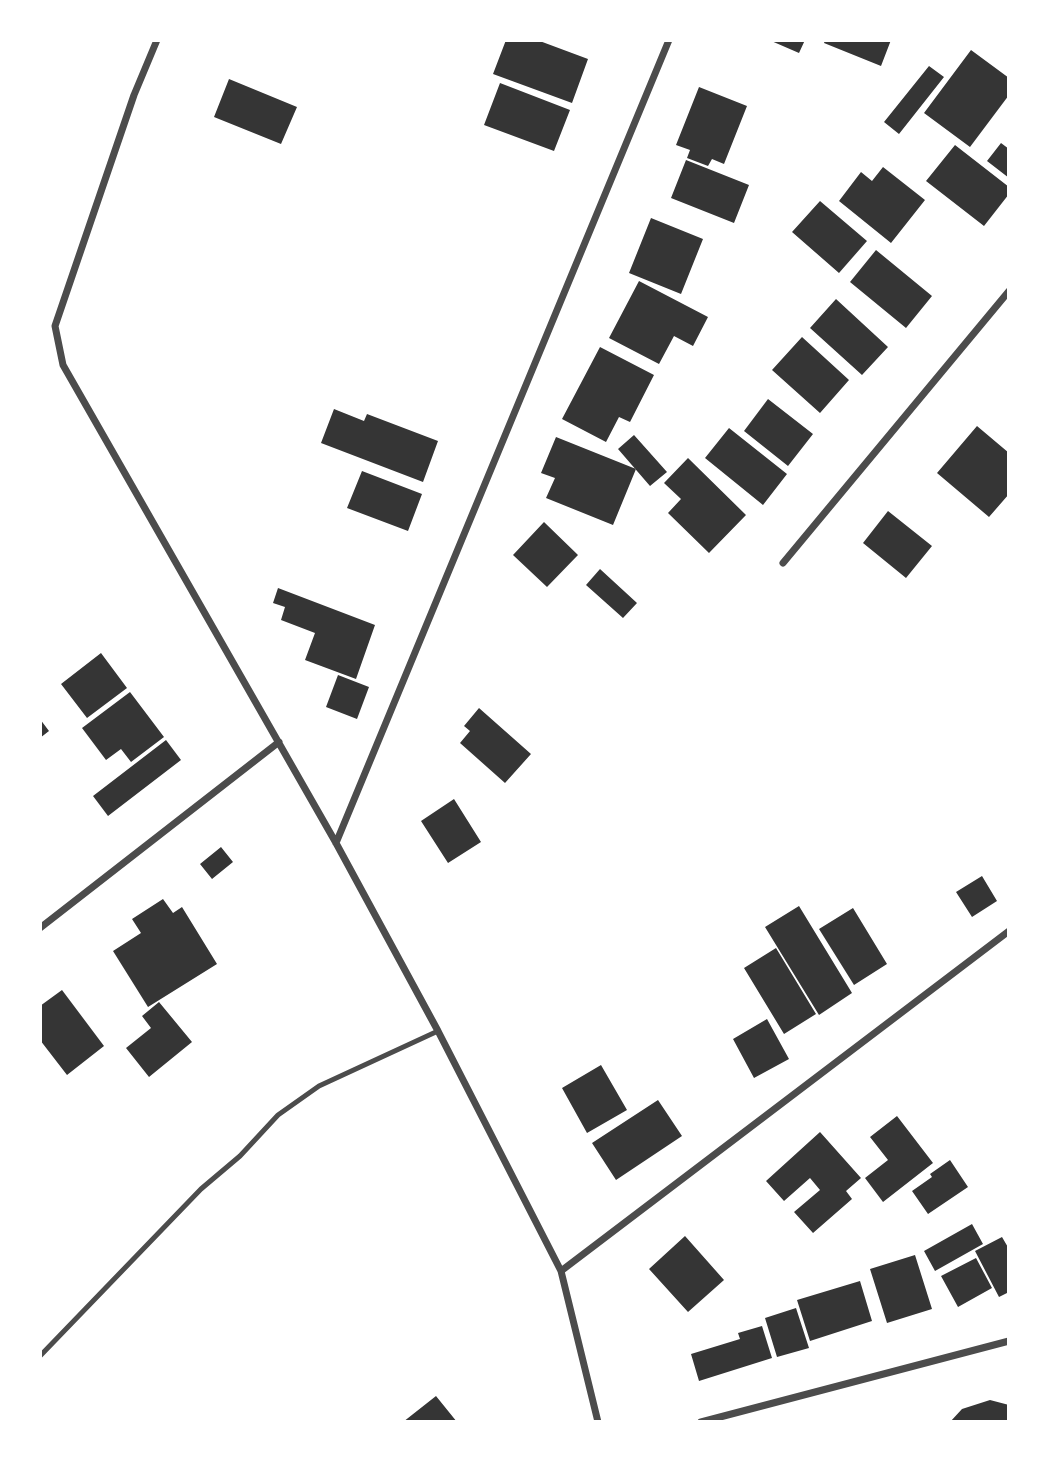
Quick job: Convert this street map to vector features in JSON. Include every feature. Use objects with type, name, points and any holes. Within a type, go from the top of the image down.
[{"type":"street","points":[[157,40],[134,95],[55,326],[63,365],[336,843],[438,1031],[561,1271],[598,1422]]},
{"type":"street","points":[[336,843],[669,40]]},
{"type":"street","points":[[783,563],[1009,291]]},
{"type":"street","points":[[40,928],[279,742]]},
{"type":"street","points":[[561,1271],[1009,930]]},
{"type":"street","points":[[701,1422],[1009,1341]]},
{"type":"lane","points":[[40,1356],[183,1208],[240,1156],[278,1115],[319,1086],[438,1031]]},
{"type":"building","points":[[506,40],[537,40],[588,59],[572,103],[493,74]]},
{"type":"building","points":[[769,40],[805,40],[799,53]]},
{"type":"building","points":[[825,40],[891,40],[881,66],[824,43]]},
{"type":"building","points":[[971,50],[1009,78],[1009,95],[970,147],[924,113]]},
{"type":"building","points":[[929,66],[944,77],[899,134],[884,122]]},
{"type":"building","points":[[229,79],[297,107],[281,144],[214,117]]},
{"type":"building","points":[[500,83],[570,110],[554,151],[484,125]]},
{"type":"building","points":[[699,87],[747,106],[724,164],[712,159],[708,166],[687,158],[690,150],[676,145]]},
{"type":"building","points":[[1001,143],[1009,149],[1009,178],[987,161]]},
{"type":"building","points":[[955,145],[1009,187],[1009,194],[984,226],[926,181]]},
{"type":"building","points":[[686,160],[749,185],[734,223],[671,198]]},
{"type":"building","points":[[883,167],[925,200],[891,243],[839,201],[861,172],[872,181]]},
{"type":"building","points":[[820,201],[867,241],[839,273],[792,232]]},
{"type":"building","points":[[651,218],[703,239],[681,294],[629,273]]},
{"type":"building","points":[[876,250],[932,296],[906,328],[850,282]]},
{"type":"building","points":[[639,281],[708,317],[693,346],[674,336],[659,364],[609,338]]},
{"type":"building","points":[[836,299],[888,347],[862,375],[810,328]]},
{"type":"building","points":[[802,337],[849,380],[820,413],[772,370]]},
{"type":"building","points":[[600,347],[654,375],[630,422],[619,417],[606,442],[562,419]]},
{"type":"building","points":[[768,399],[813,434],[788,466],[744,431]]},
{"type":"building","points":[[334,409],[364,421],[367,414],[438,441],[423,482],[321,443]]},
{"type":"building","points":[[977,426],[1009,453],[1009,494],[989,517],[937,473]]},
{"type":"building","points":[[729,428],[787,474],[763,505],[705,458]]},
{"type":"building","points":[[634,435],[667,472],[650,486],[618,449]]},
{"type":"building","points":[[556,437],[636,469],[613,525],[546,498],[555,478],[541,473]]},
{"type":"building","points":[[688,458],[746,515],[709,553],[668,513],[681,499],[664,483]]},
{"type":"building","points":[[362,471],[422,494],[408,531],[347,508]]},
{"type":"building","points":[[888,511],[932,546],[906,578],[863,543]]},
{"type":"building","points":[[544,522],[578,555],[547,587],[513,555]]},
{"type":"building","points":[[600,569],[637,603],[623,618],[586,585]]},
{"type":"building","points":[[278,588],[375,625],[356,679],[305,660],[315,633],[281,620],[285,607],[273,603]]},
{"type":"building","points":[[101,653],[127,688],[87,718],[61,684]]},
{"type":"building","points":[[338,675],[369,687],[357,719],[326,707]]},
{"type":"building","points":[[130,692],[164,737],[131,762],[121,749],[106,760],[82,728]]},
{"type":"building","points":[[479,708],[531,754],[505,783],[460,743],[470,731],[464,726]]},
{"type":"building","points":[[40,719],[49,731],[40,738]]},
{"type":"building","points":[[166,740],[181,760],[108,816],[93,796]]},
{"type":"building","points":[[454,799],[481,842],[448,863],[421,821]]},
{"type":"building","points":[[221,847],[233,862],[212,879],[200,864]]},
{"type":"building","points":[[982,876],[997,901],[972,917],[956,892]]},
{"type":"building","points":[[163,899],[173,913],[182,907],[217,964],[148,1007],[113,951],[141,933],[132,919]]},
{"type":"building","points":[[799,906],[852,993],[819,1015],[765,927]]},
{"type":"building","points":[[853,908],[887,964],[854,985],[819,929]]},
{"type":"building","points":[[776,948],[816,1014],[784,1034],[744,968]]},
{"type":"building","points":[[62,990],[104,1046],[67,1075],[40,1040],[40,1006]]},
{"type":"building","points":[[159,1002],[192,1042],[149,1077],[126,1048],[151,1028],[142,1016]]},
{"type":"building","points":[[767,1019],[789,1059],[754,1078],[733,1039]]},
{"type":"building","points":[[601,1065],[627,1110],[587,1133],[562,1088]]},
{"type":"building","points":[[658,1100],[682,1136],[616,1180],[592,1143]]},
{"type":"building","points":[[897,1116],[933,1163],[883,1202],[865,1178],[888,1160],[870,1137]]},
{"type":"building","points":[[820,1132],[861,1178],[846,1191],[852,1199],[813,1233],[794,1212],[820,1190],[810,1178],[784,1201],[766,1181]]},
{"type":"building","points":[[950,1160],[968,1187],[928,1214],[912,1191]]},
{"type":"building","points":[[972,1224],[983,1244],[935,1271],[924,1251]]},
{"type":"building","points":[[685,1236],[724,1280],[688,1312],[649,1269]]},
{"type":"building","points":[[1002,1237],[1009,1249],[1009,1292],[999,1297],[975,1251]]},
{"type":"building","points":[[915,1255],[932,1309],[887,1323],[870,1269]]},
{"type":"building","points":[[976,1258],[992,1288],[958,1307],[941,1276]]},
{"type":"building","points":[[860,1281],[872,1321],[810,1341],[797,1300]]},
{"type":"building","points":[[796,1308],[809,1348],[777,1357],[765,1318]]},
{"type":"building","points":[[762,1326],[772,1358],[699,1381],[691,1354],[740,1339],[738,1333]]},
{"type":"building","points":[[436,1396],[457,1422],[403,1422]]},
{"type":"building","points":[[990,1400],[1009,1405],[1009,1422],[950,1422],[962,1409]]}]
